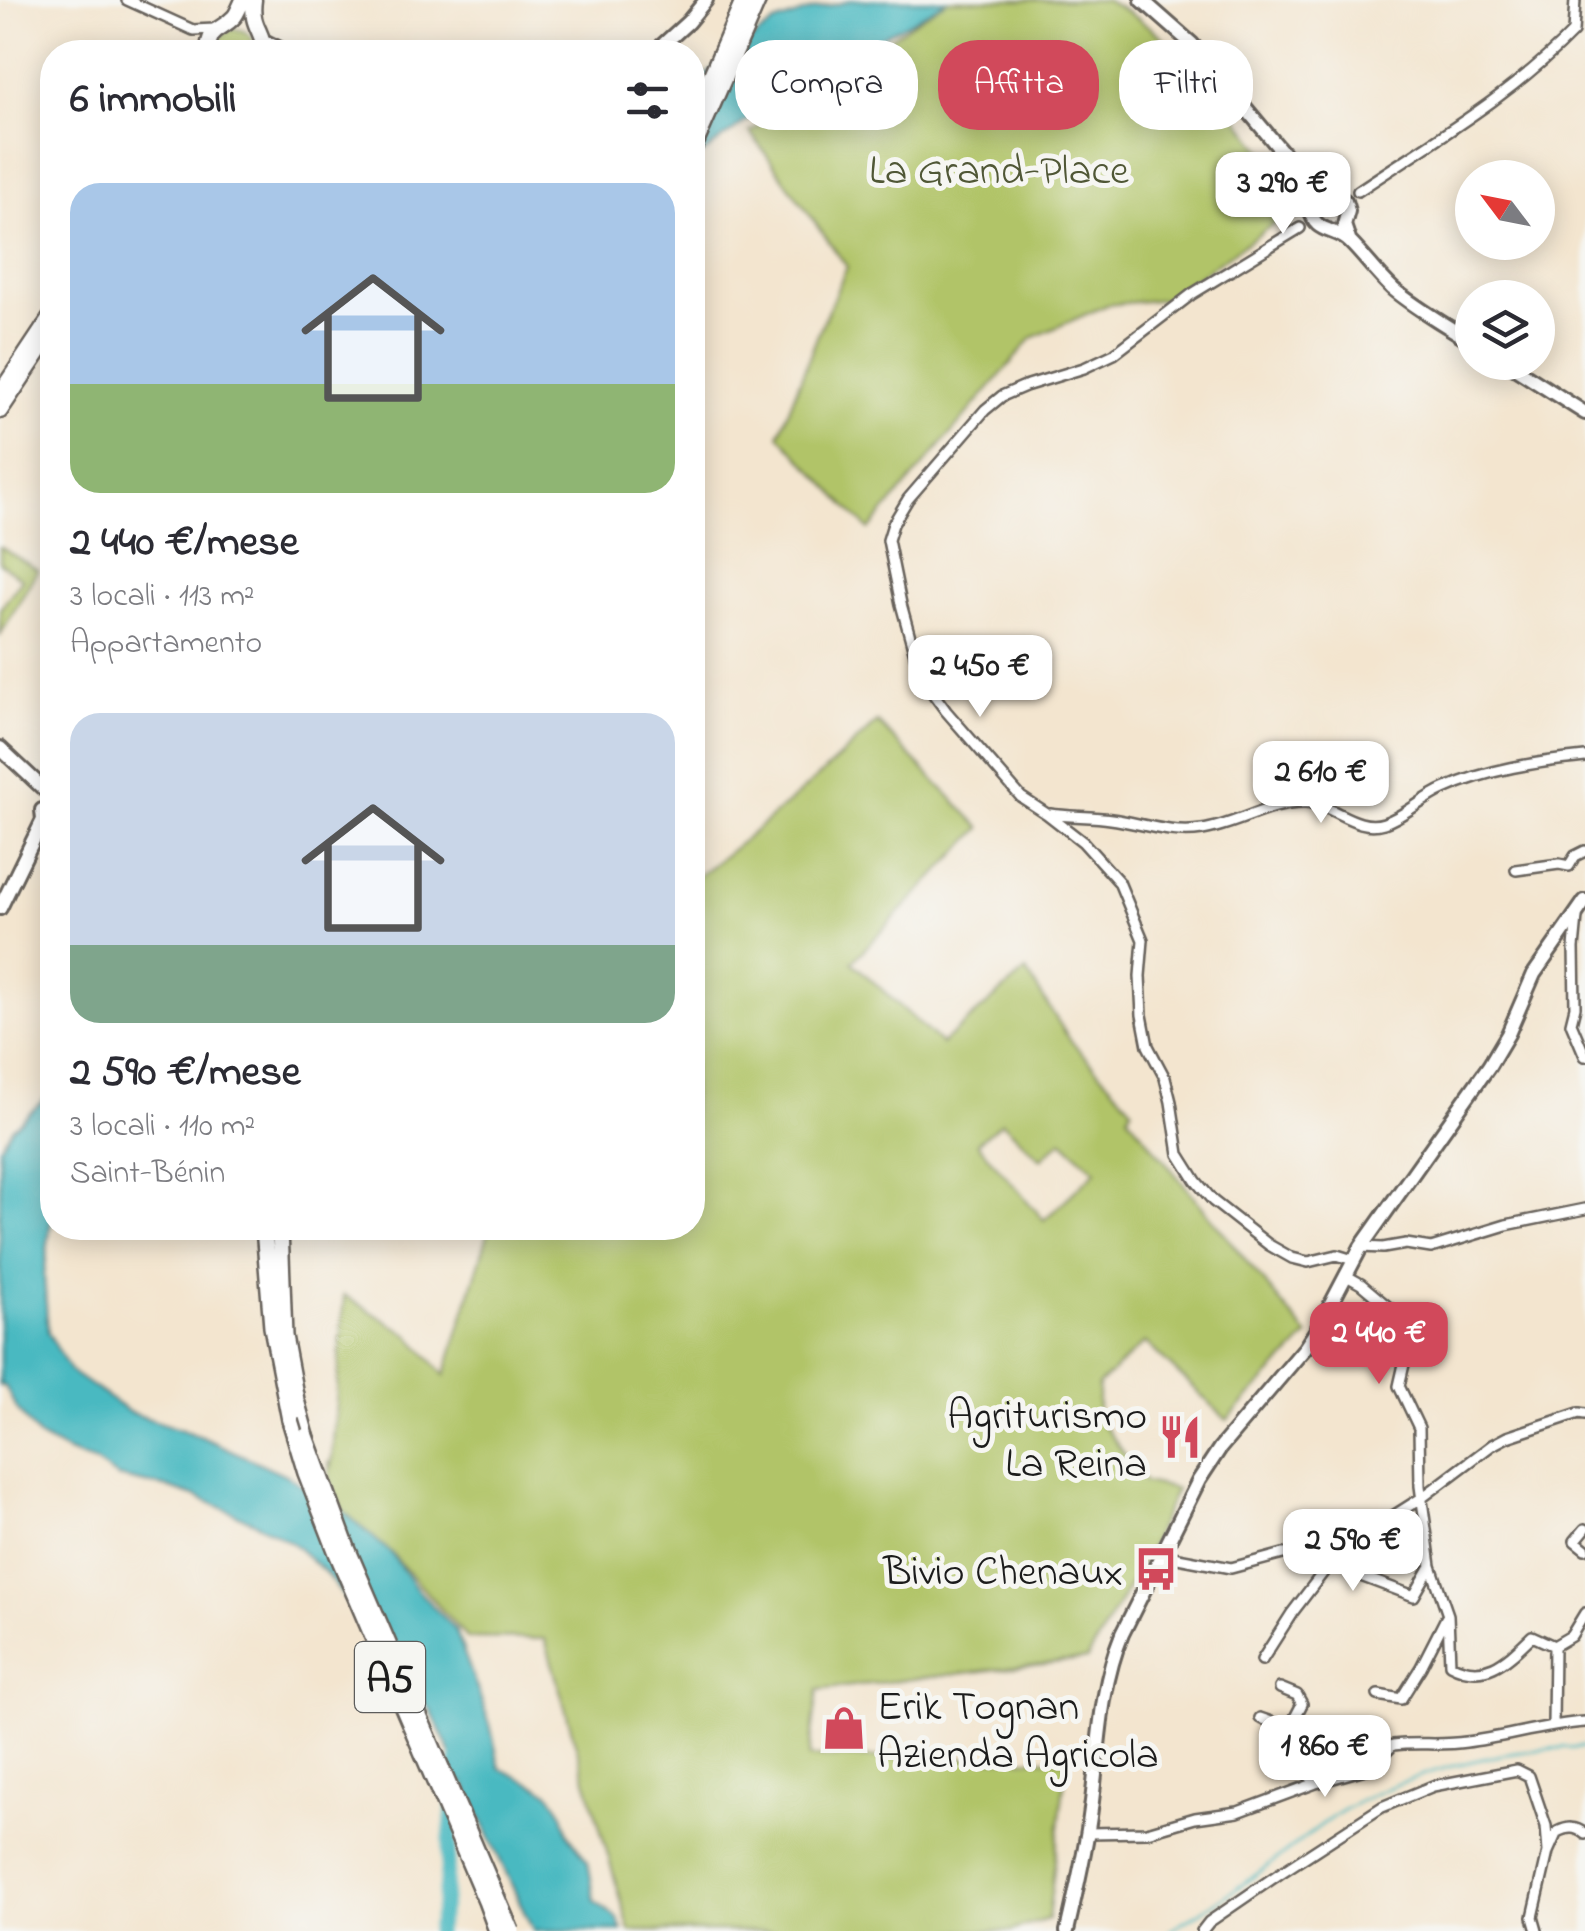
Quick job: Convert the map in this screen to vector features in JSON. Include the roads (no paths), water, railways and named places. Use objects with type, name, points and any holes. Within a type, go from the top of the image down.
[{"type":"highway","points":[[705,90],[744,0]]},
{"type":"highway","points":[[705,121],[758,0]]},
{"type":"highway","name":"A5","points":[[265,1240],[272,1328],[290,1420],[306,1473],[497,1931]]},
{"type":"highway","name":"A5","points":[[280,1240],[284,1336],[306,1436],[347,1548],[511,1931]]},
{"type":"main road","points":[[231,21],[243,0]]},
{"type":"main road","points":[[254,0],[253,19],[261,40]]},
{"type":"main road","points":[[669,40],[706,0]]},
{"type":"main road","points":[[1142,0],[1211,65],[1320,197],[1343,201],[1348,215],[1339,228]]},
{"type":"main road","points":[[211,40],[215,29],[231,21],[244,21],[255,28]]},
{"type":"main road","points":[[1320,197],[1315,221],[1339,228],[1394,290],[1455,331]]},
{"type":"main road","points":[[0,393],[40,333]]},
{"type":"main road","points":[[0,411],[40,351]]},
{"type":"main road","points":[[1532,380],[1585,414]]},
{"type":"main road","points":[[0,748],[40,792]]},
{"type":"main road","points":[[0,908],[40,819]]},
{"type":"main road","points":[[1067,1931],[1088,1833],[1112,1658],[1162,1555],[1220,1448],[1305,1348],[1361,1246],[1490,1066],[1534,974],[1581,906]]},
{"type":"street","points":[[127,0],[193,30],[215,29]]},
{"type":"street","points":[[1343,201],[1506,90],[1550,55],[1572,32],[1575,0]]},
{"type":"street","points":[[193,30],[200,40]]},
{"type":"street","points":[[1315,221],[1192,294],[1114,354],[1002,396],[985,410],[918,488],[893,524],[888,540],[920,677],[1021,798],[1083,842],[1118,882],[1131,909],[1143,940],[1140,976],[1148,1046],[1165,1078],[1172,1102],[1179,1154],[1196,1181],[1213,1201],[1292,1258],[1308,1262],[1338,1255],[1354,1260]]},
{"type":"street","points":[[1047,814],[1107,818],[1192,831],[1301,802],[1323,806],[1364,824],[1381,824],[1457,783],[1516,766],[1585,758]]},
{"type":"street","points":[[1516,870],[1569,866],[1575,856],[1585,851]]},
{"type":"street","points":[[1581,906],[1574,948],[1575,1007],[1570,1023],[1585,1056]]},
{"type":"street","points":[[1361,1246],[1406,1244],[1430,1248],[1506,1224],[1585,1209]]},
{"type":"street","points":[[1346,1275],[1399,1316],[1408,1347],[1399,1386],[1418,1428],[1420,1486],[1431,1566],[1448,1616],[1450,1664],[1464,1672],[1491,1670],[1532,1636],[1554,1646]]},
{"type":"street","points":[[1262,1660],[1292,1613],[1342,1549],[1423,1497],[1492,1445],[1585,1414]]},
{"type":"street","points":[[1585,1529],[1576,1541],[1585,1550]]},
{"type":"street","points":[[1162,1555],[1231,1568],[1283,1554],[1342,1549]]},
{"type":"street","points":[[1342,1549],[1350,1572],[1414,1596],[1431,1566]]},
{"type":"street","points":[[1554,1646],[1571,1636],[1585,1614]]},
{"type":"street","points":[[1378,1695],[1401,1699],[1448,1616]]},
{"type":"street","points":[[1553,1724],[1554,1646]]},
{"type":"street","points":[[1280,1688],[1297,1695],[1302,1704],[1280,1746]]},
{"type":"street","points":[[1260,1718],[1280,1725],[1280,1746],[1316,1783]]},
{"type":"street","points":[[1088,1833],[1148,1832],[1196,1818],[1238,1812],[1372,1767],[1393,1745],[1462,1743],[1553,1724],[1585,1722]]},
{"type":"street","points":[[1202,1931],[1209,1922],[1279,1874],[1382,1808],[1433,1786],[1517,1770],[1529,1776],[1546,1826],[1548,1852]]},
{"type":"street","points":[[1537,1931],[1533,1916],[1556,1832],[1569,1827],[1585,1834]]},
{"type":"water","points":[[854,0],[947,0],[875,40],[751,40],[774,23]]},
{"type":"water","points":[[735,52],[735,130],[705,153],[705,75]]},
{"type":"water","points":[[40,1104],[40,1240],[49,1240],[44,1276],[48,1332],[70,1371],[129,1412],[200,1436],[286,1475],[344,1512],[390,1552],[416,1588],[456,1631],[490,1724],[500,1768],[549,1792],[563,1814],[568,1834],[588,1862],[595,1901],[618,1919],[623,1931],[533,1931],[431,1711],[325,1572],[292,1543],[200,1498],[117,1477],[95,1462],[38,1436],[16,1408],[5,1386],[0,1386],[0,1147],[12,1128]]},
{"type":"waterway","points":[[437,1931],[444,1901],[459,1747]]},
{"type":"waterway","points":[[1169,1931],[1244,1883],[1334,1816],[1391,1787],[1488,1758],[1585,1747]]},
{"type":"place","name":"Agriturismo La Reina","points":[[1180,1437]]},
{"type":"place","name":"Bivio Chenaux","points":[[1156,1569]]},
{"type":"place","name":"Erik Tognan Azienda Agricola","points":[[844,1728]]},
{"type":"park label","name":"La Grand-Place","points":[[999,168]]}]
